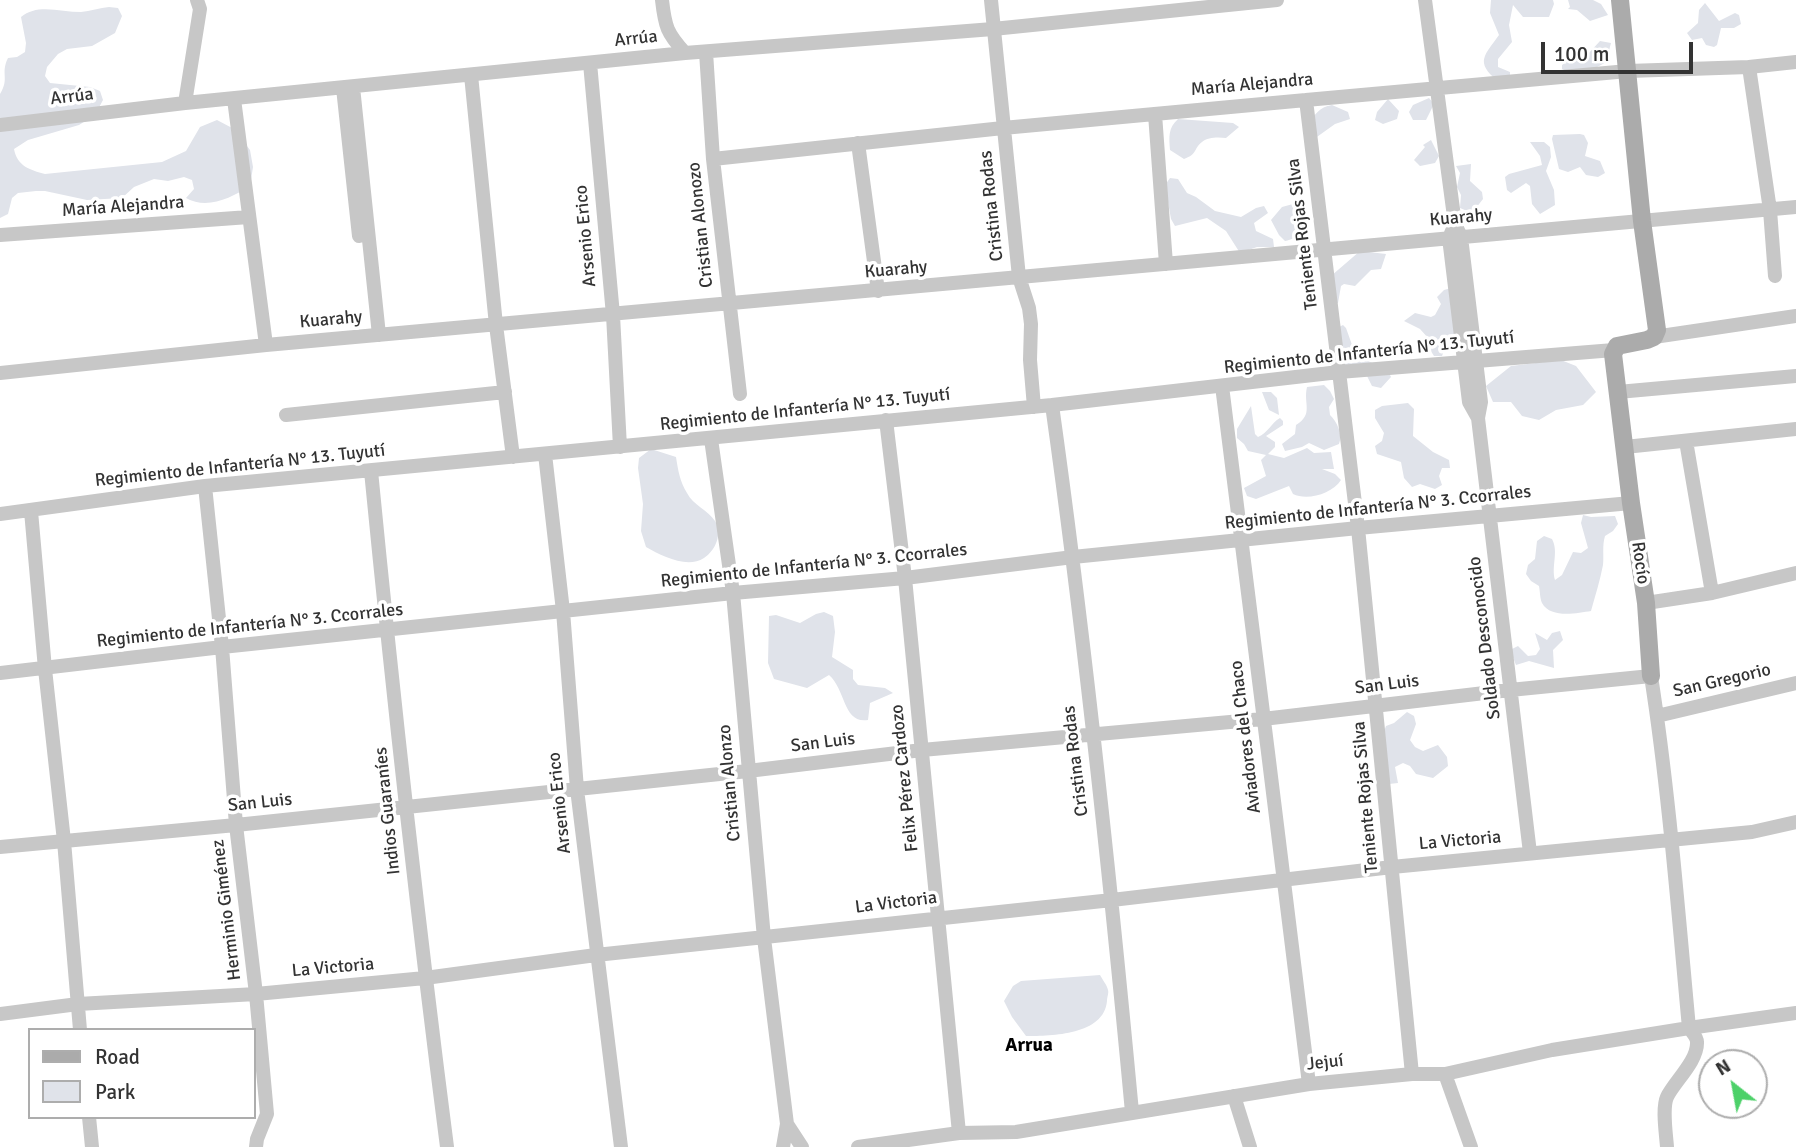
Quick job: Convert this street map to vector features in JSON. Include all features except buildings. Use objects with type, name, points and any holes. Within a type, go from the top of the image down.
[{"type":"main road","points":[[1614,349],[1654,337],[1657,330],[1642,221],[1620,0]]},
{"type":"main road","name":"Rocío","points":[[1614,349],[1631,503],[1646,603],[1651,676]]},
{"type":"street","points":[[185,103],[200,9],[197,0]]},
{"type":"street","points":[[662,0],[665,26],[685,54]]},
{"type":"street","name":"Cristina Rodas","points":[[990,0],[1019,277],[1030,308],[1034,407]]},
{"type":"street","name":"Arrúa","points":[[0,125],[185,103],[685,54],[993,29],[1139,7],[1277,0]]},
{"type":"street","name":"Soldado Desconocido","points":[[1425,0],[1470,361],[1469,402],[1478,418],[1530,853]]},
{"type":"street","name":"Cristian Alonozo","points":[[706,52],[713,159],[740,394]]},
{"type":"street","name":"María Alejandra","points":[[713,159],[1003,128],[1628,71],[1749,67],[1796,62]]},
{"type":"street","name":"Arsenio Erico","points":[[590,64],[613,315],[620,447]]},
{"type":"street","points":[[1749,67],[1770,210],[1775,276]]},
{"type":"street","points":[[471,75],[496,325],[513,457]]},
{"type":"street","points":[[348,87],[375,336]]},
{"type":"street","points":[[234,99],[266,345]]},
{"type":"street","name":"Teniente Rojas Silva","points":[[1306,100],[1358,528],[1412,1074]]},
{"type":"street","points":[[1155,114],[1166,264]]},
{"type":"street","points":[[858,143],[878,291]]},
{"type":"street","name":"Kuarahy","points":[[0,373],[266,345],[1325,249],[1455,233],[1642,221],[1796,207]]},
{"type":"street","name":"María Alejandra","points":[[0,235],[249,217]]},
{"type":"street","points":[[1654,337],[1796,316]]},
{"type":"street","name":"Regimiento de Infantería N° 13. Tuyutí","points":[[0,514],[205,486],[1034,407],[1339,372],[1614,349]]},
{"type":"street","points":[[1618,392],[1796,376]]},
{"type":"street","name":"Aviadores del Chaco","points":[[1222,386],[1309,1084]]},
{"type":"street","points":[[286,415],[505,392]]},
{"type":"street","name":"Cristina Rodas","points":[[1052,405],[1073,558],[1112,900],[1132,1112]]},
{"type":"street","name":"Felix Pérez Cardozo","points":[[886,420],[905,578],[959,1133]]},
{"type":"street","points":[[1625,447],[1796,429]]},
{"type":"street","name":"Cristian Alonzo","points":[[711,439],[733,593],[764,938],[787,1124],[783,1147]]},
{"type":"street","points":[[1685,441],[1712,593]]},
{"type":"street","name":"Arsenio Erico","points":[[545,454],[563,611],[577,789],[621,1147]]},
{"type":"street","name":"Indios Guaraníes","points":[[371,471],[425,978],[447,1147]]},
{"type":"street","name":"Herminio Giménez","points":[[205,486],[222,648],[236,825],[267,1114],[256,1147]]},
{"type":"street","name":"Regimiento de Infantería N° 3. Ccorrales","points":[[0,673],[733,593],[905,578],[1358,528],[1631,503]]},
{"type":"street","points":[[31,511],[80,1028]]},
{"type":"street","points":[[1646,603],[1712,593],[1796,573]]},
{"type":"street","name":"San Luis","points":[[0,847],[236,825],[922,750],[1263,719],[1651,676]]},
{"type":"street","name":"Rocío","points":[[1651,676],[1671,839],[1689,1028],[1697,1042],[1690,1063],[1667,1096],[1667,1147]]},
{"type":"street","name":"San Gregorio","points":[[1657,716],[1796,683]]},
{"type":"street","name":"La Victoria","points":[[0,1014],[78,1004],[256,994],[425,978],[596,955],[1112,900],[1392,866],[1752,832],[1796,822]]},
{"type":"street","name":"Jejuí","points":[[858,1147],[959,1133],[1017,1140],[1132,1112],[1309,1084],[1412,1074],[1445,1074],[1552,1050],[1796,1013]]},
{"type":"street","points":[[1445,1074],[1471,1147]]},
{"type":"street","points":[[1234,1096],[1250,1147]]},
{"type":"street","points":[[89,1119],[92,1147]]},
{"type":"street","name":"Cristian Alonzo","points":[[787,1124],[802,1147]]},
{"type":"green space","points":[[1491,0],[1553,0],[1554,4],[1549,17],[1523,17],[1513,5],[1509,25],[1512,42],[1498,59],[1498,67],[1510,72],[1510,76],[1498,81],[1486,69],[1484,63],[1486,53],[1499,35],[1490,13]]},
{"type":"green space","points":[[1568,0],[1593,0],[1601,4],[1608,15],[1590,21],[1577,10],[1568,9]]},
{"type":"green space","points":[[1705,3],[1719,21],[1735,13],[1739,15],[1741,24],[1734,28],[1721,28],[1717,45],[1714,47],[1706,45],[1702,38],[1692,40],[1687,33],[1698,23],[1699,10]]},
{"type":"green space","points":[[118,8],[122,16],[115,33],[92,46],[67,49],[58,54],[47,67],[45,76],[50,83],[90,87],[100,91],[103,100],[95,115],[79,125],[28,140],[14,149],[18,160],[29,169],[45,174],[162,162],[186,151],[200,127],[217,120],[234,129],[250,150],[253,167],[250,186],[235,195],[210,203],[186,198],[194,189],[192,180],[184,177],[168,181],[154,179],[134,187],[122,198],[87,200],[45,191],[18,193],[12,198],[8,214],[0,218],[0,94],[8,58],[25,52],[21,17],[42,9],[81,12]]},
{"type":"green space","points":[[1600,41],[1611,43],[1606,62],[1590,71],[1579,73],[1562,69],[1562,65],[1574,57],[1588,54]]},
{"type":"green space","points":[[1429,98],[1434,104],[1426,120],[1413,120],[1409,112],[1413,105]]},
{"type":"green space","points":[[1388,99],[1399,111],[1397,119],[1383,124],[1375,120],[1377,112]]},
{"type":"green space","points":[[1332,105],[1348,112],[1350,119],[1335,124],[1314,139],[1307,125],[1320,110]]},
{"type":"green space","points":[[1178,119],[1233,123],[1239,127],[1226,138],[1204,140],[1184,159],[1170,150],[1171,129]]},
{"type":"green space","points":[[1553,135],[1584,135],[1588,143],[1585,156],[1600,161],[1605,173],[1598,177],[1586,175],[1580,167],[1568,172],[1559,169]]},
{"type":"green space","points":[[1431,140],[1439,156],[1435,163],[1420,166],[1414,160],[1425,147],[1423,145]]},
{"type":"green space","points":[[1530,142],[1544,142],[1550,147],[1551,157],[1546,171],[1554,190],[1555,205],[1540,214],[1532,204],[1530,186],[1526,183],[1511,193],[1507,190],[1505,177],[1542,165],[1540,156]]},
{"type":"green space","points":[[1471,164],[1470,181],[1482,192],[1483,199],[1472,213],[1460,208],[1461,195],[1457,187],[1460,173],[1456,166]]},
{"type":"green space","points":[[1170,178],[1178,179],[1187,193],[1215,211],[1241,217],[1264,206],[1268,213],[1254,223],[1256,231],[1273,239],[1274,247],[1257,247],[1240,253],[1226,231],[1207,218],[1175,226],[1171,219],[1165,185]]},
{"type":"green space","points":[[1293,204],[1309,222],[1300,234],[1285,241],[1271,220],[1282,207]]},
{"type":"green space","points":[[1360,251],[1386,254],[1381,269],[1371,270],[1355,286],[1344,284],[1341,286],[1338,303],[1331,302],[1331,276]]},
{"type":"green space","points":[[1451,288],[1456,350],[1449,345],[1442,356],[1434,356],[1429,348],[1429,339],[1420,329],[1404,321],[1415,313],[1431,317],[1435,315],[1441,304],[1437,297],[1444,290]]},
{"type":"green space","points":[[1343,325],[1356,356],[1387,369],[1391,377],[1381,388],[1372,386],[1366,374],[1344,370],[1335,329]]},
{"type":"green space","points":[[1561,360],[1576,366],[1596,392],[1583,405],[1556,410],[1539,420],[1522,416],[1511,402],[1493,402],[1486,386],[1511,366]]},
{"type":"green space","points":[[1324,385],[1334,399],[1329,407],[1330,415],[1340,432],[1339,444],[1324,450],[1309,443],[1285,451],[1282,444],[1295,434],[1296,425],[1305,417],[1307,387]]},
{"type":"green space","points":[[1262,392],[1271,392],[1277,398],[1279,415],[1269,410]]},
{"type":"green space","points":[[1408,403],[1414,409],[1413,436],[1433,452],[1449,460],[1450,468],[1442,468],[1439,476],[1442,485],[1435,489],[1420,484],[1412,487],[1404,478],[1401,462],[1377,454],[1375,446],[1382,441],[1384,433],[1375,418],[1375,410],[1382,406]]},
{"type":"green space","points":[[1251,406],[1255,434],[1258,437],[1280,418],[1283,421],[1283,425],[1266,436],[1275,442],[1275,447],[1268,454],[1284,458],[1307,448],[1314,453],[1331,452],[1334,469],[1322,469],[1335,474],[1341,480],[1337,485],[1326,492],[1305,497],[1293,494],[1289,486],[1256,499],[1247,496],[1244,488],[1266,476],[1261,460],[1266,455],[1248,451],[1237,438],[1237,429]]},
{"type":"green space","points":[[651,449],[676,457],[687,493],[715,521],[718,537],[714,547],[704,558],[682,562],[646,547],[641,531],[643,504],[638,468],[639,458]]},
{"type":"green space","points":[[1583,515],[1615,516],[1618,524],[1605,536],[1603,565],[1591,611],[1565,614],[1551,611],[1542,603],[1539,586],[1526,574],[1528,565],[1535,559],[1537,541],[1544,536],[1552,539],[1554,544],[1555,580],[1562,575],[1573,552],[1581,553],[1588,548],[1581,523]]},
{"type":"green space","points":[[824,612],[833,616],[835,632],[832,657],[853,670],[853,679],[858,685],[885,688],[893,693],[870,703],[868,720],[854,717],[829,675],[807,688],[774,679],[768,663],[769,616],[776,615],[800,623]]},
{"type":"green space","points":[[1560,631],[1563,640],[1553,650],[1554,668],[1529,661],[1516,665],[1510,650],[1518,646],[1528,656],[1536,655],[1540,649],[1535,633],[1547,640],[1552,633]]},
{"type":"green space","points":[[1407,712],[1414,716],[1416,724],[1410,740],[1415,747],[1423,751],[1438,745],[1447,757],[1448,766],[1433,778],[1416,774],[1410,766],[1403,763],[1395,767],[1398,783],[1389,784],[1383,734],[1386,726]]},
{"type":"green space","points":[[1100,975],[1108,991],[1104,1012],[1097,1021],[1075,1031],[1026,1036],[1004,1001],[1013,986],[1021,981]]},
{"type":"district","name":"Arrua","points":[[1029,1046]]}]
